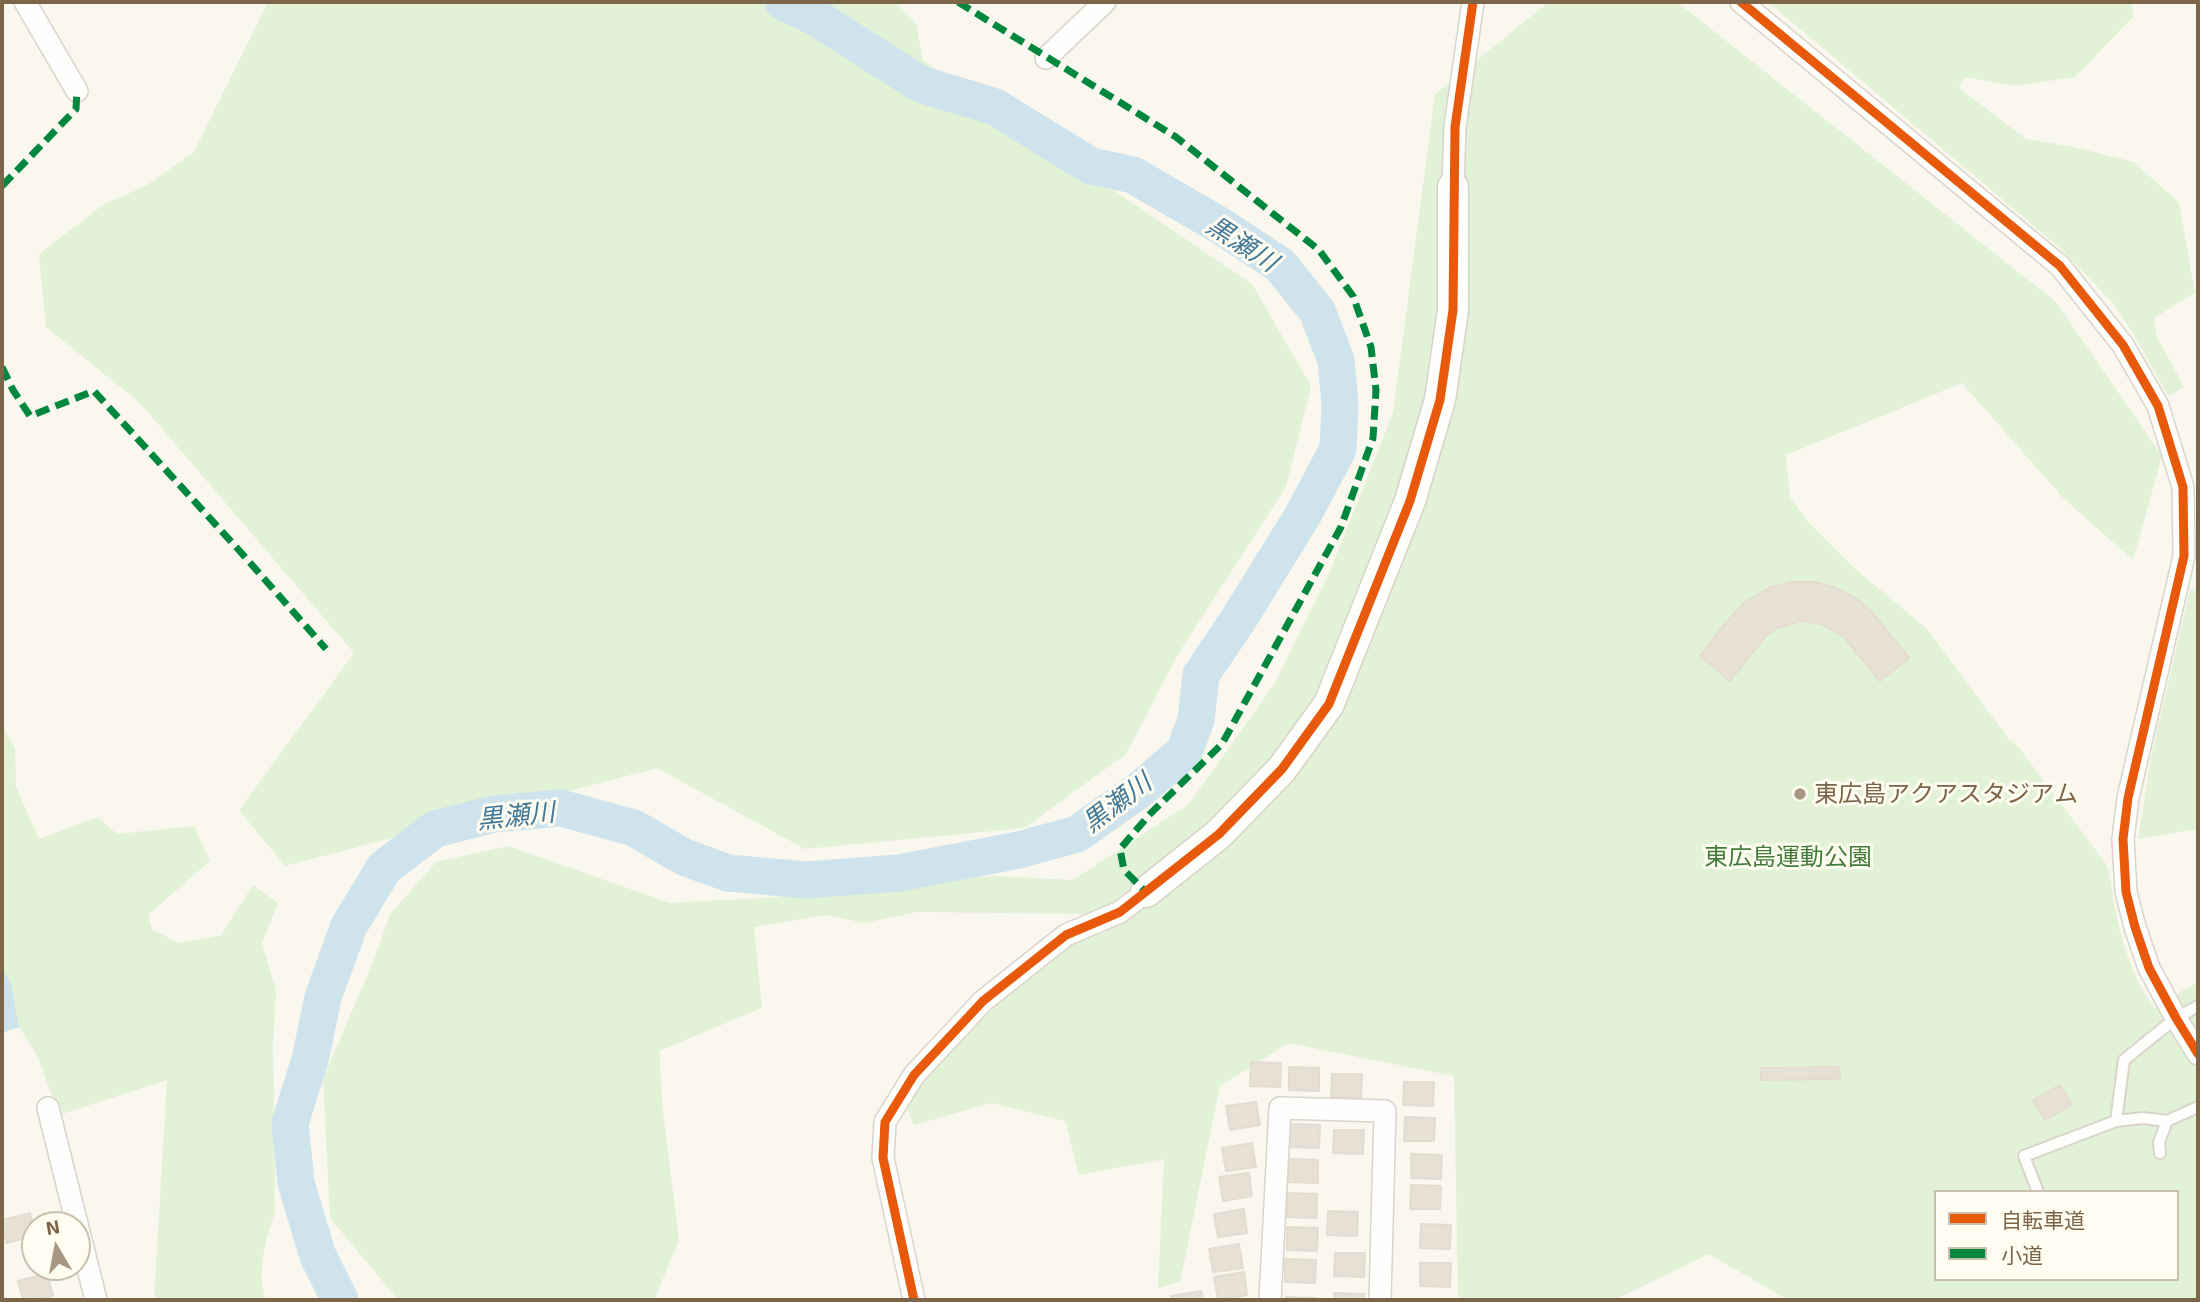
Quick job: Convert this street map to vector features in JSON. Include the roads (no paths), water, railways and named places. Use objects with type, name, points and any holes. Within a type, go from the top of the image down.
[{"type":"street","points":[[26,2],[77,91]]},
{"type":"street","points":[[1046,58],[1105,2]]},
{"type":"street","points":[[914,1300],[883,1158],[885,1122],[914,1075],[983,1001],[1066,935],[1121,912],[1228,824],[1282,769],[1329,704],[1410,501],[1440,400],[1453,310],[1455,127],[1473,2]]},
{"type":"street","points":[[1741,2],[2060,266],[2123,345],[2158,406],[2183,487],[2184,556],[2128,797],[2123,839],[2126,892],[2149,968],[2198,1054]]},
{"type":"street","points":[[48,1108],[96,1300]]},
{"type":"street","points":[[1270,1300],[1280,1108],[1385,1111],[1380,1300]]},
{"type":"lane","points":[[2116,1121],[2124,1060],[2176,1018],[2198,1006]]},
{"type":"lane","points":[[2037,1190],[2024,1156],[2116,1121],[2143,1118],[2168,1121],[2198,1107]]},
{"type":"lane","points":[[2160,1153],[2159,1142],[2168,1121]]},
{"type":"water","points":[[2,968],[11,983],[19,1027],[2,1033]]},
{"type":"waterway","name":"黒瀬川","points":[[340,1300],[318,1256],[296,1183],[290,1123],[310,1060],[323,997],[349,926],[384,868],[435,829],[494,814],[561,808],[634,828],[684,857],[728,873],[806,880],[899,873],[1019,850],[1077,834],[1138,791],[1184,752],[1196,720],[1201,675],[1303,515],[1338,449],[1340,405],[1336,360],[1317,311],[1280,265],[1219,225],[1133,175],[1091,166],[995,107],[920,84],[815,17],[783,2]]},
{"type":"place","name":"東広島アクアスタジアム","points":[[1800,794]]},
{"type":"park label","name":"東広島運動公園","points":[[1788,857]]}]
